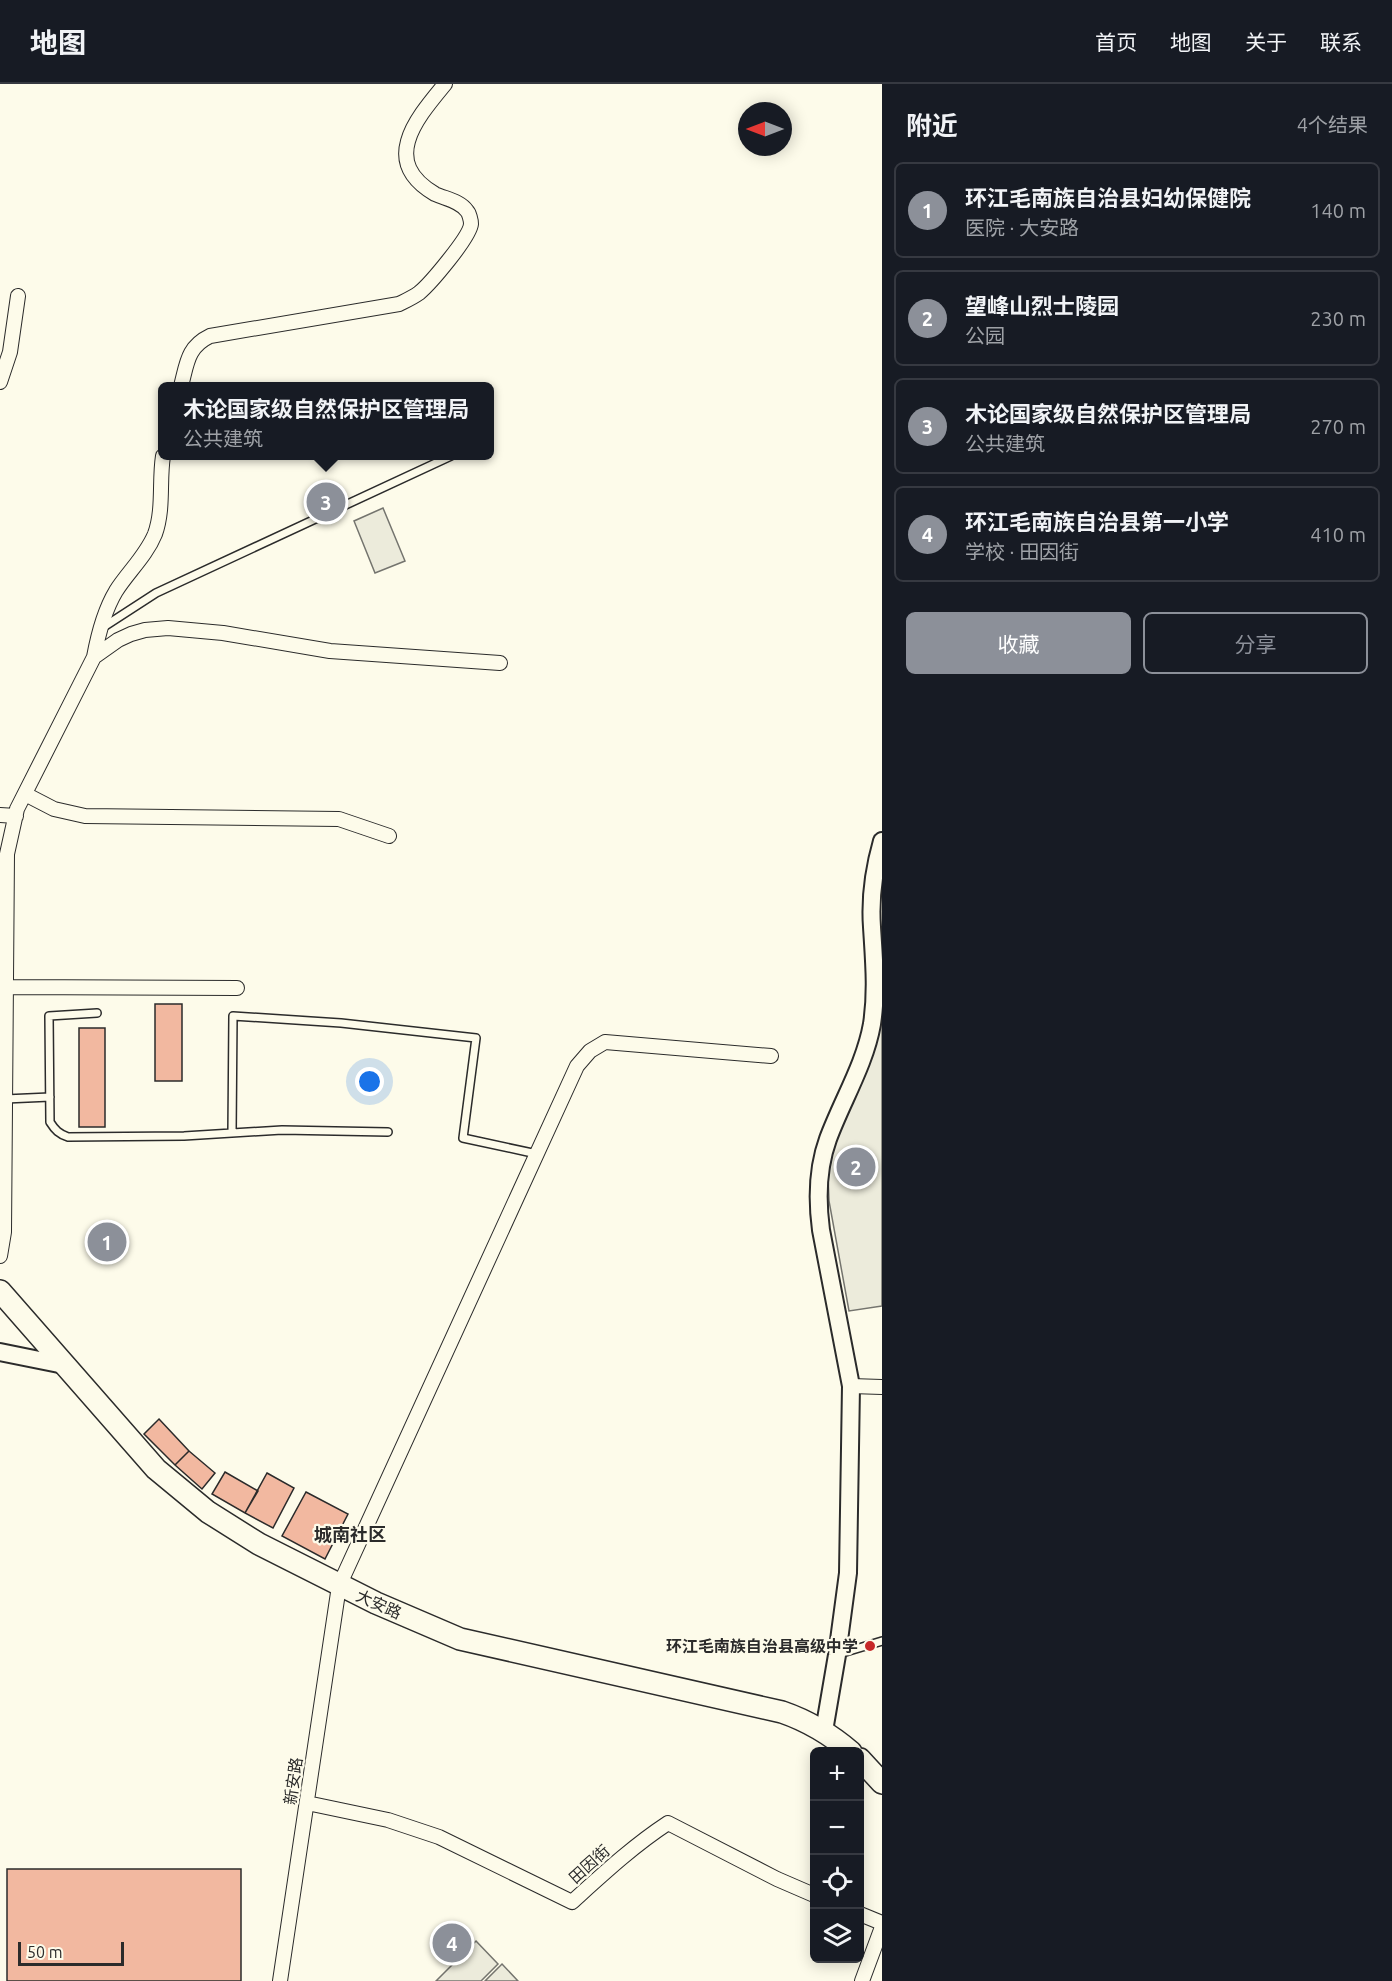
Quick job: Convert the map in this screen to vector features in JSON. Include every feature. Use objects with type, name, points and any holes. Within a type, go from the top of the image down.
[{"type":"main road","name":"大安路","points":[[0,1291],[156,1469],[208,1512],[259,1544],[339,1586],[460,1639],[782,1712],[824,1731],[845,1747]]},
{"type":"main road","points":[[864,1763],[882,1782]]},
{"type":"street","points":[[182,382],[190,352],[198,341],[210,336],[399,304],[419,292],[432,279],[467,235],[471,224],[469,212],[460,204],[436,194],[417,179],[410,168],[407,156],[409,133],[422,111],[445,84]]},
{"type":"street","points":[[0,382],[10,352],[18,296]]},
{"type":"street","points":[[0,1256],[4,1232],[7,854],[16,816],[25,794],[94,657],[99,630],[116,592],[148,548],[156,531],[162,460]]},
{"type":"street","points":[[94,657],[131,634],[168,628],[223,633],[330,651],[500,663]]},
{"type":"street","points":[[25,794],[54,809],[84,816],[339,819],[389,836]]},
{"type":"street","points":[[0,815],[16,816]]},
{"type":"street","points":[[824,1731],[848,1574],[851,1386],[821,1230],[819,1176],[827,1141],[842,1109],[872,1022],[876,967],[872,896],[882,841]]},
{"type":"street","points":[[6,987],[237,988]]},
{"type":"street","name":"新安路","points":[[280,1981],[339,1586],[577,1066],[590,1051],[605,1042],[771,1056]]},
{"type":"street","points":[[0,1352],[64,1365]]},
{"type":"street","points":[[851,1386],[882,1387]]},
{"type":"street","name":"田因街","points":[[307,1803],[380,1818],[423,1831],[464,1848],[572,1902],[620,1859],[668,1823],[777,1880],[810,1893]]},
{"type":"street","points":[[862,1981],[882,1925],[864,1916]]},
{"type":"lane","points":[[99,630],[156,593],[442,460]]},
{"type":"lane","points":[[97,1013],[49,1016],[50,1122],[57,1132],[68,1137],[184,1136],[282,1130],[388,1132]]},
{"type":"lane","points":[[232,1133],[233,1017],[341,1023],[476,1038],[463,1138],[537,1154]]},
{"type":"lane","points":[[5,1099],[50,1097]]},
{"type":"lane","points":[[837,1655],[882,1641]]},
{"type":"shaded area","points":[[383,508],[405,561],[375,573],[354,521]]},
{"type":"shaded area","points":[[882,1017],[882,1306],[849,1311],[829,1201],[828,1176],[833,1150]]},
{"type":"shaded area","points":[[476,1941],[498,1964],[481,1981],[436,1981]]},
{"type":"shaded area","points":[[502,1964],[518,1981],[485,1981]]},
{"type":"building","points":[[155,1004],[182,1004],[182,1081],[155,1081]]},
{"type":"building","points":[[79,1028],[105,1028],[105,1127],[79,1127]]},
{"type":"building","points":[[159,1419],[189,1451],[175,1465],[144,1434]]},
{"type":"building","points":[[189,1451],[215,1473],[202,1489],[175,1465]]},
{"type":"building","points":[[225,1472],[258,1491],[245,1513],[212,1494]]},
{"type":"building","points":[[267,1473],[294,1488],[273,1528],[245,1513]]},
{"type":"building","points":[[306,1492],[348,1514],[325,1559],[282,1536]]},
{"type":"building","points":[[7,1869],[241,1869],[241,1981],[7,1981]]},
{"type":"place","name":"木论国家级自然保护区管理局","points":[[326,502]]},
{"type":"place","name":"望峰山烈士陵园","points":[[856,1167]]},
{"type":"place","name":"环江毛南族自治县妇幼保健院","points":[[107,1242]]},
{"type":"place","name":"环江毛南族自治县高级中学","points":[[870,1646]]},
{"type":"place","name":"环江毛南族自治县第一小学","points":[[452,1943]]},
{"type":"district","name":"城南社区","points":[[350,1535]]}]
